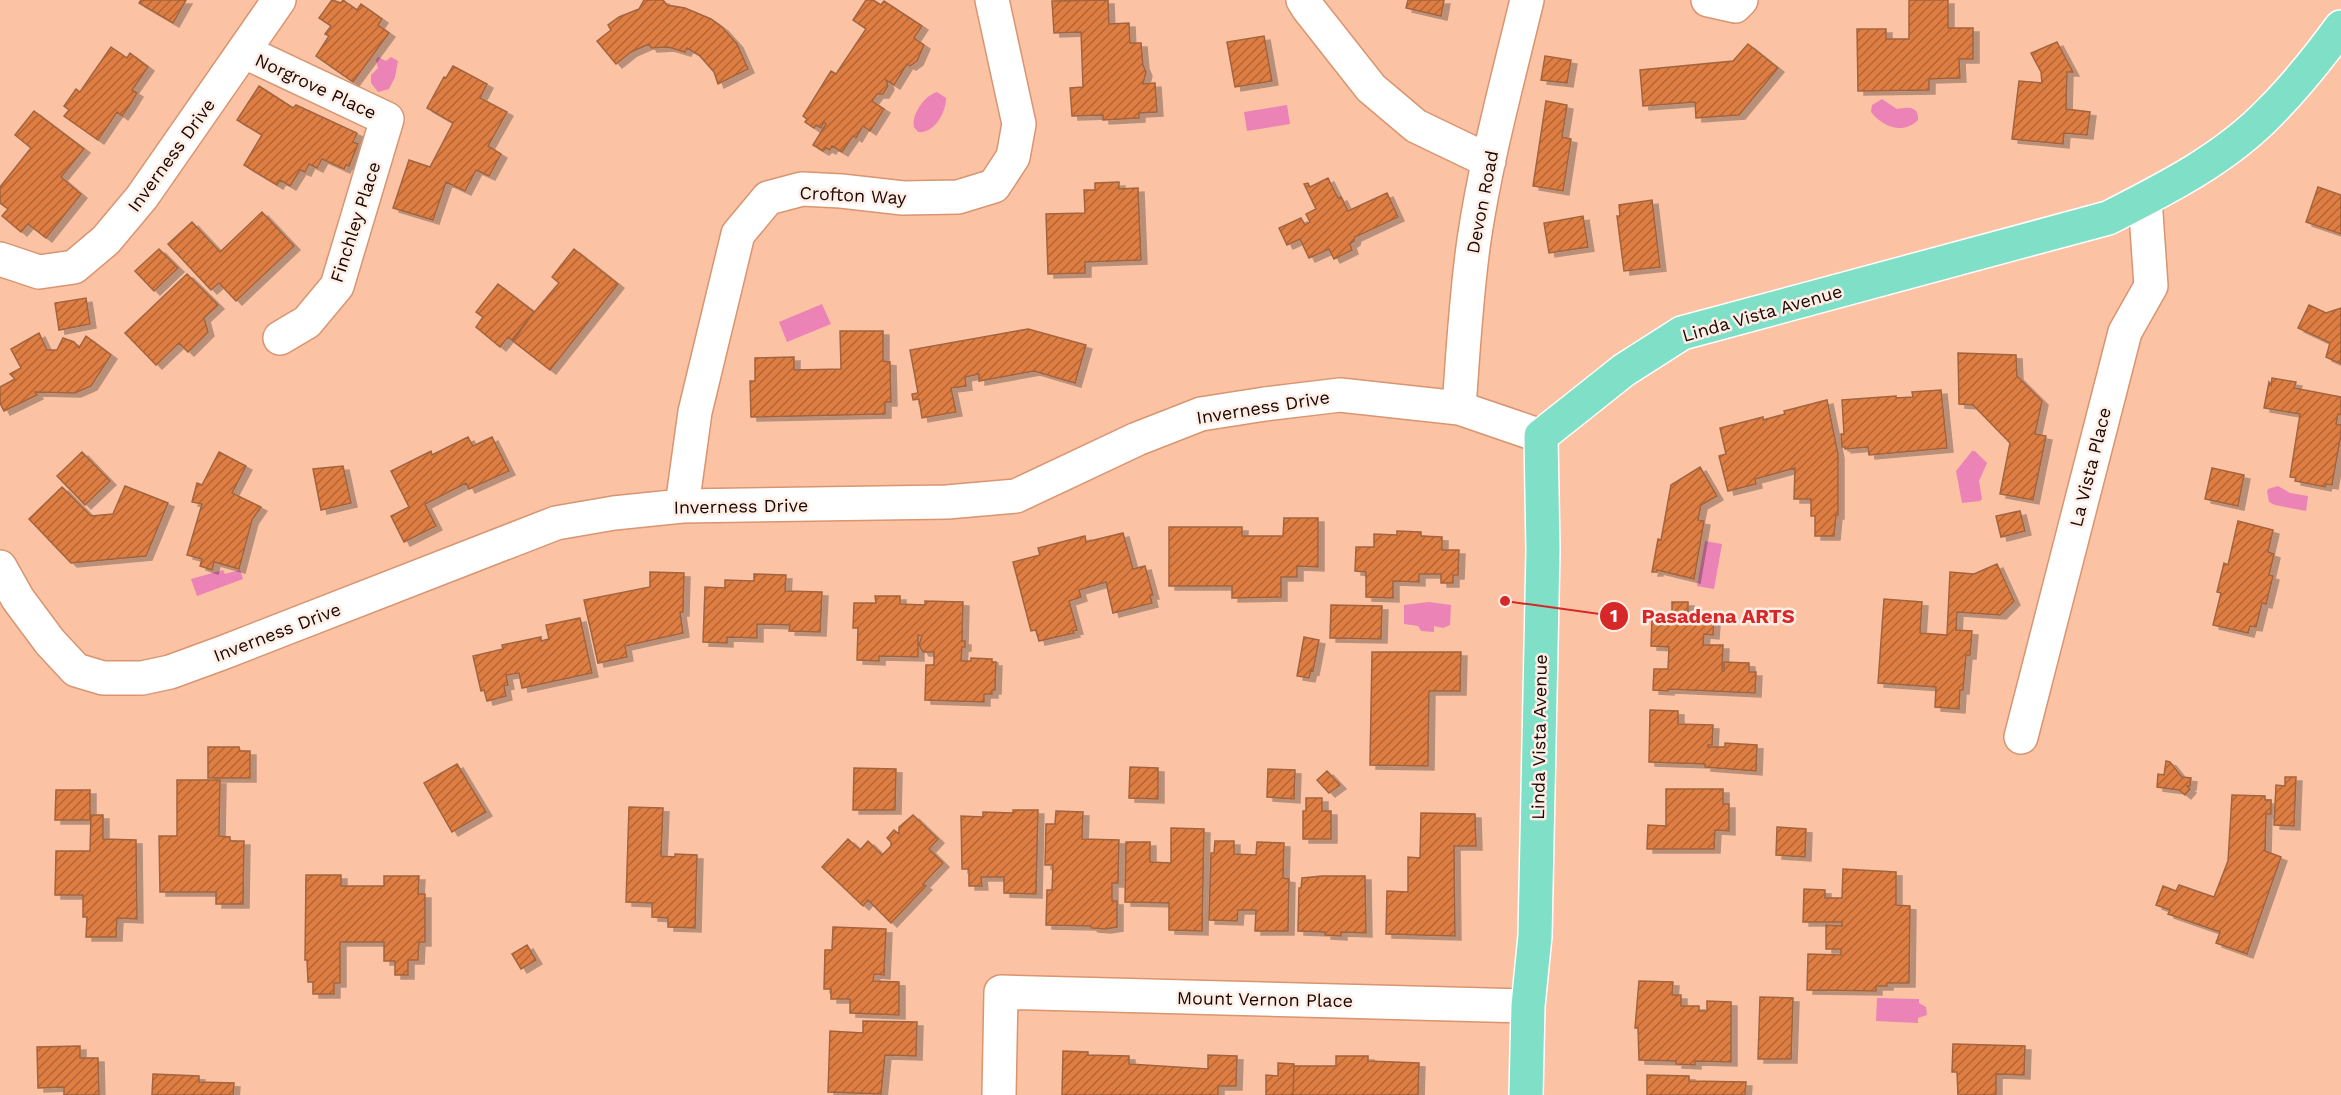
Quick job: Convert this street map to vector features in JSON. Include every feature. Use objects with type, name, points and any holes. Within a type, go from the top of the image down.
[{"type":"main road","name":"Linda Vista Avenue","points":[[1526,1095],[1528,1006],[1535,936],[1543,550],[1541,436],[1624,370],[1682,333],[2108,218],[2219,155],[2269,114],[2313,65],[2341,27]]},
{"type":"street","name":"Inverness Drive","points":[[0,259],[39,272],[74,267],[106,240],[142,197],[279,0]]},
{"type":"street","name":"Crofton Way","points":[[682,506],[694,412],[738,234],[768,198],[802,189],[841,190],[903,198],[958,197],[993,186],[1013,157],[1019,124],[992,0]]},
{"type":"street","points":[[1304,0],[1308,9],[1371,88],[1416,126],[1489,161]]},
{"type":"street","name":"Devon Road","points":[[1459,408],[1468,282],[1474,238],[1489,161],[1527,0]]},
{"type":"street","points":[[1708,0],[1735,6],[1741,0]]},
{"type":"street","name":"Norgrove Place","points":[[245,52],[387,119]]},
{"type":"street","name":"Finchley Place","points":[[280,338],[307,322],[337,286],[387,119]]},
{"type":"street","name":"La Vista Place","points":[[2021,737],[2125,332],[2151,286],[2145,199]]},
{"type":"street","name":"Inverness Drive","points":[[0,567],[50,642],[76,670],[103,678],[142,678],[170,672],[222,653],[556,523],[614,513],[682,506],[947,502],[1016,496],[1137,439],[1202,414],[1340,395],[1459,408],[1541,436]]},
{"type":"street","name":"Mount Vernon Place","points":[[999,1095],[1001,992],[1528,1006]]},
{"type":"shaded area","points":[[378,57],[386,61],[391,57],[398,61],[395,77],[389,89],[378,92],[371,83],[371,75],[378,68],[376,60]]},
{"type":"shaded area","points":[[937,92],[946,98],[944,110],[934,126],[924,132],[918,132],[914,127],[917,111],[928,97]]},
{"type":"shaded area","points":[[1882,99],[1897,109],[1914,109],[1918,120],[1912,125],[1900,128],[1881,122],[1871,112],[1872,105]]},
{"type":"shaded area","points":[[1287,105],[1290,124],[1247,131],[1244,112]]},
{"type":"shaded area","points":[[822,304],[831,324],[787,342],[779,322]]},
{"type":"shaded area","points":[[1972,451],[1975,451],[1987,463],[1979,481],[1982,499],[1962,503],[1956,471]]},
{"type":"shaded area","points":[[2278,486],[2290,493],[2308,496],[2306,511],[2269,502],[2268,489]]},
{"type":"shaded area","points":[[1705,541],[1722,544],[1714,589],[1697,586]]},
{"type":"shaded area","points":[[223,570],[225,574],[240,570],[243,579],[197,596],[191,579]]},
{"type":"shaded area","points":[[1429,602],[1451,605],[1450,625],[1443,628],[1434,626],[1434,632],[1421,631],[1418,626],[1404,624],[1404,605]]},
{"type":"shaded area","points":[[1877,998],[1919,999],[1919,1003],[1926,1007],[1927,1015],[1918,1018],[1918,1023],[1876,1021]]},
{"type":"building","points":[[141,0],[186,0],[173,23],[139,3]]},
{"type":"building","points":[[332,0],[341,3],[343,0],[357,10],[361,4],[382,19],[378,25],[389,33],[353,82],[316,56],[329,36],[325,34],[331,26],[319,18]]},
{"type":"building","points":[[644,0],[663,0],[667,5],[685,8],[711,19],[722,27],[737,44],[748,69],[718,84],[714,72],[699,55],[687,48],[685,52],[668,47],[651,48],[649,44],[631,52],[616,64],[597,41],[611,30],[608,25],[619,17],[639,9]]},
{"type":"building","points":[[866,0],[873,0],[881,5],[884,1],[922,26],[914,38],[924,45],[917,61],[910,66],[907,64],[894,85],[886,80],[888,86],[883,94],[877,94],[872,101],[884,109],[870,131],[863,126],[856,138],[853,136],[842,152],[832,146],[830,150],[826,148],[823,151],[813,145],[826,124],[824,122],[821,128],[816,125],[814,128],[805,122],[807,119],[803,116],[831,71],[836,74],[866,29],[853,20]]},
{"type":"building","points":[[1108,0],[1109,24],[1129,23],[1130,43],[1141,43],[1146,72],[1143,84],[1155,83],[1157,112],[1139,113],[1139,118],[1103,120],[1103,115],[1072,116],[1070,88],[1083,87],[1081,32],[1054,33],[1052,1]]},
{"type":"building","points":[[1408,0],[1444,0],[1441,16],[1406,8]]},
{"type":"building","points":[[1909,0],[1948,0],[1948,28],[1973,28],[1973,59],[1959,59],[1960,78],[1929,79],[1929,90],[1858,91],[1857,29],[1886,29],[1886,39],[1909,39]]},
{"type":"building","points":[[1264,36],[1272,81],[1235,87],[1227,42]]},
{"type":"building","points":[[2057,42],[2073,72],[2067,72],[2066,109],[2090,112],[2087,135],[2064,133],[2063,144],[2012,139],[2019,81],[2042,83],[2041,72],[2031,53]]},
{"type":"building","points":[[1748,44],[1778,68],[1739,115],[1696,118],[1695,102],[1643,106],[1640,70],[1733,61]]},
{"type":"building","points":[[111,47],[127,58],[130,53],[148,67],[132,90],[137,93],[129,106],[122,116],[117,112],[98,140],[64,116],[69,110],[64,106],[76,89],[80,92]]},
{"type":"building","points":[[1545,56],[1571,60],[1567,83],[1541,80]]},
{"type":"building","points":[[453,66],[487,84],[480,98],[507,112],[488,146],[501,154],[489,176],[476,170],[465,191],[446,182],[433,220],[393,208],[409,160],[430,167],[453,123],[427,108],[444,77],[446,78]]},
{"type":"building","points":[[259,86],[293,108],[296,105],[357,133],[353,142],[358,144],[349,166],[346,165],[344,169],[322,159],[317,168],[309,164],[305,172],[300,170],[290,186],[280,180],[277,185],[244,165],[262,135],[237,120]]},
{"type":"building","points":[[1546,101],[1567,105],[1562,137],[1571,139],[1563,191],[1533,186]]},
{"type":"building","points":[[34,111],[84,149],[61,177],[81,194],[46,238],[28,224],[21,232],[2,216],[8,209],[0,203],[0,187],[31,148],[15,135]]},
{"type":"building","points":[[1328,178],[1338,198],[1341,197],[1348,211],[1387,193],[1398,217],[1355,237],[1350,244],[1352,250],[1334,259],[1329,249],[1309,258],[1300,239],[1287,245],[1279,228],[1301,218],[1305,225],[1310,222],[1306,214],[1316,209],[1304,184],[1308,183],[1310,187]]},
{"type":"building","points":[[1119,182],[1119,189],[1138,188],[1141,260],[1085,262],[1085,273],[1048,274],[1046,214],[1085,213],[1084,190],[1095,190],[1095,183]]},
{"type":"building","points":[[2318,187],[2341,195],[2341,234],[2306,222]]},
{"type":"building","points":[[1652,200],[1660,267],[1624,271],[1617,216],[1620,216],[1619,205]]},
{"type":"building","points":[[262,212],[294,246],[236,301],[219,283],[211,290],[168,244],[192,222],[220,252]]},
{"type":"building","points":[[1583,216],[1588,247],[1549,253],[1544,223]]},
{"type":"building","points":[[159,249],[178,268],[154,291],[135,271]]},
{"type":"building","points":[[574,249],[618,284],[550,370],[513,341],[559,283],[552,277]]},
{"type":"building","points":[[187,274],[218,305],[204,318],[208,332],[188,352],[179,343],[156,365],[125,333]]},
{"type":"building","points":[[498,284],[534,312],[512,340],[508,337],[500,347],[476,327],[483,317],[476,312]]},
{"type":"building","points":[[86,298],[90,324],[59,330],[55,303]]},
{"type":"building","points":[[2309,305],[2326,313],[2341,308],[2341,364],[2326,357],[2330,343],[2298,328]]},
{"type":"building","points":[[1028,329],[1086,345],[1075,383],[1034,371],[979,381],[979,374],[965,377],[966,386],[951,388],[956,412],[922,418],[919,399],[913,400],[912,394],[918,393],[910,350]]},
{"type":"building","points":[[840,331],[883,331],[883,361],[890,362],[891,402],[885,402],[885,414],[751,417],[750,381],[755,381],[755,358],[794,357],[794,370],[841,369]]},
{"type":"building","points":[[39,333],[47,350],[57,350],[63,338],[74,342],[79,348],[86,336],[111,355],[91,386],[75,393],[35,392],[37,395],[4,411],[0,403],[0,387],[15,379],[10,374],[21,368],[11,349]]},
{"type":"building","points":[[1958,353],[2016,355],[2017,376],[2042,401],[2035,434],[2046,436],[2033,500],[2000,494],[2010,443],[1973,405],[1959,404]]},
{"type":"building","points":[[2272,378],[2296,382],[2294,388],[2341,397],[2341,415],[2338,414],[2336,424],[2341,425],[2341,434],[2332,485],[2326,484],[2325,487],[2295,481],[2296,478],[2290,477],[2300,414],[2264,408],[2269,382],[2271,385]]},
{"type":"building","points":[[1941,390],[1947,448],[1869,455],[1868,447],[1845,449],[1842,447],[1841,434],[1844,434],[1842,400],[1913,397],[1912,392]]},
{"type":"building","points":[[1827,400],[1838,454],[1838,515],[1836,515],[1834,536],[1815,536],[1815,516],[1811,516],[1811,499],[1794,499],[1795,468],[1755,479],[1756,484],[1728,491],[1719,456],[1726,454],[1720,428],[1763,417],[1763,420],[1785,414],[1784,411]]},
{"type":"building","points":[[468,437],[473,446],[492,437],[509,471],[469,489],[466,483],[425,504],[436,526],[404,542],[391,516],[409,507],[391,471],[431,451],[432,455]]},
{"type":"building","points":[[82,452],[110,481],[85,505],[57,476]]},
{"type":"building","points":[[219,452],[246,466],[232,493],[261,507],[252,520],[239,569],[214,562],[212,570],[200,566],[202,559],[187,555],[202,504],[192,502],[197,483],[202,485]]},
{"type":"building","points":[[343,466],[351,503],[321,510],[313,469]]},
{"type":"building","points":[[1700,467],[1717,496],[1701,505],[1698,520],[1704,521],[1694,579],[1657,570],[1657,572],[1652,572],[1658,539],[1661,540],[1671,485]]},
{"type":"building","points":[[2212,468],[2244,475],[2238,506],[2205,499]]},
{"type":"building","points":[[125,486],[168,503],[146,556],[71,563],[29,519],[62,487],[91,516],[113,514]]},
{"type":"building","points":[[2020,511],[2025,531],[2001,537],[1996,516]]},
{"type":"building","points":[[1284,518],[1318,518],[1318,567],[1297,566],[1297,577],[1281,577],[1281,597],[1232,598],[1232,586],[1169,586],[1169,527],[1242,527],[1242,536],[1283,536]]},
{"type":"building","points":[[2238,521],[2273,530],[2268,552],[2274,554],[2269,575],[2273,576],[2266,604],[2262,603],[2256,627],[2250,626],[2248,633],[2213,625],[2221,593],[2217,592],[2224,563],[2228,565]]},
{"type":"building","points":[[1397,531],[1421,532],[1421,536],[1442,537],[1442,550],[1459,550],[1458,575],[1453,575],[1453,583],[1441,583],[1441,574],[1419,574],[1419,582],[1393,581],[1393,598],[1366,597],[1366,572],[1355,571],[1356,547],[1374,547],[1374,534],[1397,535]]},
{"type":"building","points":[[1123,533],[1133,569],[1145,566],[1153,595],[1150,595],[1152,603],[1113,613],[1106,582],[1079,590],[1081,597],[1069,601],[1077,630],[1073,631],[1074,633],[1039,641],[1036,630],[1031,631],[1013,562],[1040,555],[1038,548],[1085,536],[1086,542]]},
{"type":"building","points":[[1997,564],[2014,601],[2000,615],[1957,612],[1956,630],[1972,631],[1970,655],[1966,655],[1963,690],[1960,690],[1959,709],[1935,707],[1936,687],[1878,683],[1884,599],[1922,602],[1920,633],[1947,635],[1950,572],[1974,574]]},
{"type":"building","points":[[650,572],[684,573],[683,612],[680,612],[683,633],[625,646],[627,657],[598,663],[584,600],[650,587]]},
{"type":"building","points":[[754,574],[786,575],[785,591],[822,592],[820,632],[789,631],[790,625],[757,624],[757,638],[727,637],[727,643],[703,642],[705,587],[725,588],[725,580],[754,581]]},
{"type":"building","points":[[875,596],[900,596],[900,604],[925,605],[925,601],[963,602],[962,641],[965,641],[965,647],[962,647],[961,661],[971,661],[971,658],[992,659],[992,662],[996,662],[995,690],[992,690],[992,694],[984,694],[984,702],[925,700],[926,665],[934,665],[934,652],[923,652],[919,645],[922,636],[918,635],[918,657],[879,656],[879,661],[857,660],[858,628],[853,628],[854,603],[876,603]]},
{"type":"building","points":[[1672,602],[1688,602],[1688,613],[1672,613]]},
{"type":"building","points":[[1331,605],[1382,606],[1381,639],[1330,638]]},
{"type":"building","points":[[580,618],[592,673],[522,688],[519,673],[506,675],[508,685],[504,686],[506,696],[487,701],[484,690],[481,691],[473,656],[503,649],[502,645],[541,637],[541,641],[549,639],[546,625]]},
{"type":"building","points":[[1652,618],[1714,621],[1713,635],[1704,634],[1703,645],[1723,645],[1722,671],[1724,671],[1724,662],[1749,663],[1749,672],[1756,672],[1755,693],[1653,690],[1654,669],[1668,669],[1669,647],[1651,646]]},
{"type":"building","points":[[1304,637],[1319,640],[1313,671],[1311,670],[1309,678],[1297,676]]},
{"type":"building","points":[[1372,652],[1461,652],[1460,691],[1429,691],[1428,766],[1370,765]]},
{"type":"building","points":[[1650,710],[1678,711],[1678,724],[1713,725],[1712,745],[1708,747],[1725,747],[1725,743],[1757,745],[1756,771],[1705,767],[1705,764],[1649,762]]},
{"type":"building","points":[[208,747],[239,747],[240,751],[250,751],[250,778],[208,778]]},
{"type":"building","points":[[2166,761],[2170,762],[2182,777],[2191,778],[2190,786],[2187,786],[2190,789],[2185,795],[2179,790],[2157,787],[2158,774],[2164,775]]},
{"type":"building","points":[[457,764],[486,812],[452,832],[424,783]]},
{"type":"building","points":[[1130,767],[1158,768],[1158,799],[1129,798]]},
{"type":"building","points":[[854,768],[896,769],[895,810],[853,810]]},
{"type":"building","points":[[1268,769],[1295,770],[1294,799],[1267,797]]},
{"type":"building","points":[[1327,771],[1340,785],[1329,793],[1317,780]]},
{"type":"building","points":[[2285,777],[2296,777],[2294,826],[2274,825],[2276,785],[2285,786]]},
{"type":"building","points":[[177,780],[220,780],[219,836],[230,837],[230,841],[244,841],[243,904],[216,904],[216,892],[160,892],[159,836],[177,836]]},
{"type":"building","points":[[1666,789],[1723,789],[1723,804],[1729,804],[1729,831],[1715,830],[1714,849],[1647,849],[1648,825],[1666,826]]},
{"type":"building","points":[[56,790],[90,790],[90,820],[55,820]]},
{"type":"building","points":[[2232,795],[2265,796],[2265,800],[2271,800],[2271,814],[2266,814],[2265,851],[2281,857],[2247,954],[2216,943],[2220,932],[2168,914],[2170,910],[2156,905],[2163,886],[2176,891],[2179,885],[2214,897],[2228,861]]},
{"type":"building","points":[[1306,798],[1322,798],[1322,811],[1331,811],[1331,839],[1303,839],[1303,811],[1306,811]]},
{"type":"building","points":[[629,807],[663,808],[661,856],[697,855],[695,928],[668,927],[668,918],[652,917],[652,903],[626,902]]},
{"type":"building","points":[[1013,810],[1038,810],[1036,894],[1004,893],[1004,877],[981,877],[982,886],[969,886],[969,869],[962,869],[961,816],[983,817],[983,812],[1013,813]]},
{"type":"building","points":[[1056,811],[1083,812],[1082,839],[1119,840],[1118,883],[1112,883],[1112,901],[1117,901],[1117,927],[1105,929],[1090,926],[1046,925],[1047,890],[1052,890],[1053,865],[1045,865],[1046,824],[1055,824]]},
{"type":"building","points":[[1421,813],[1475,814],[1476,846],[1454,846],[1455,936],[1386,934],[1387,891],[1408,892],[1408,857],[1420,858]]},
{"type":"building","points":[[91,815],[103,815],[103,839],[136,840],[137,919],[117,918],[116,937],[86,937],[87,917],[83,917],[83,895],[55,895],[56,851],[90,851]]},
{"type":"building","points":[[913,815],[938,839],[929,849],[943,863],[923,884],[926,886],[891,923],[868,900],[863,906],[822,867],[848,839],[860,850],[868,841],[882,855],[891,846],[887,838],[894,830],[899,834],[899,827]]},
{"type":"building","points":[[1777,827],[1806,829],[1805,857],[1776,855]]},
{"type":"building","points":[[1171,828],[1204,829],[1202,931],[1169,930],[1169,903],[1125,902],[1126,842],[1150,842],[1150,862],[1171,863]]},
{"type":"building","points":[[1215,841],[1234,841],[1234,854],[1256,855],[1257,842],[1284,843],[1283,878],[1289,879],[1288,931],[1255,931],[1256,910],[1238,910],[1237,921],[1209,920],[1211,853],[1214,853]]},
{"type":"building","points":[[1843,869],[1896,872],[1896,905],[1910,906],[1909,983],[1887,983],[1887,986],[1876,986],[1876,991],[1807,990],[1808,954],[1841,955],[1841,949],[1826,949],[1826,925],[1842,926],[1842,922],[1803,922],[1804,889],[1825,890],[1825,898],[1842,898]]},
{"type":"building","points":[[306,875],[341,875],[341,886],[384,886],[384,876],[419,876],[418,894],[425,894],[425,942],[419,942],[418,960],[408,960],[408,975],[395,975],[395,961],[384,961],[384,942],[340,942],[340,983],[334,983],[334,994],[313,994],[313,982],[308,982],[307,960],[305,960]]},
{"type":"building","points":[[1365,876],[1366,933],[1341,932],[1341,936],[1325,935],[1325,932],[1298,931],[1299,888],[1301,888],[1302,878]]},
{"type":"building","points":[[833,927],[886,929],[884,975],[874,974],[873,981],[899,982],[899,1015],[850,1013],[850,999],[831,999],[831,989],[824,989],[825,950],[832,950]]},
{"type":"building","points":[[527,945],[536,960],[521,969],[512,954]]},
{"type":"building","points":[[1639,981],[1673,982],[1672,995],[1681,995],[1681,1006],[1699,1006],[1699,1011],[1707,1011],[1707,1001],[1731,1002],[1731,1062],[1695,1061],[1695,1065],[1676,1064],[1676,1061],[1639,1060],[1638,1028],[1635,1028]]},
{"type":"building","points":[[1760,997],[1793,998],[1791,1059],[1758,1059]]},
{"type":"building","points":[[863,1021],[917,1022],[916,1056],[885,1055],[881,1094],[828,1092],[830,1031],[863,1033]]},
{"type":"building","points":[[1953,1044],[2025,1046],[2024,1075],[1996,1074],[1996,1095],[1958,1095],[1957,1072],[1952,1072]]},
{"type":"building","points":[[80,1046],[80,1058],[98,1058],[99,1095],[64,1095],[64,1087],[38,1088],[37,1047]]},
{"type":"building","points":[[1063,1051],[1088,1052],[1088,1055],[1129,1056],[1129,1064],[1208,1069],[1208,1055],[1237,1056],[1236,1086],[1218,1086],[1218,1095],[1062,1095]]},
{"type":"building","points":[[1336,1056],[1368,1056],[1368,1061],[1419,1063],[1418,1095],[1293,1095],[1294,1066],[1336,1066]]},
{"type":"building","points":[[1278,1063],[1294,1064],[1293,1095],[1266,1095],[1266,1075],[1278,1076]]},
{"type":"building","points":[[153,1074],[199,1076],[199,1082],[234,1083],[233,1095],[152,1095]]},
{"type":"building","points":[[1647,1075],[1689,1076],[1689,1081],[1746,1082],[1745,1095],[1647,1095]]},
{"type":"place","name":"Pasadena ARTS","points":[[1505,601]]}]
